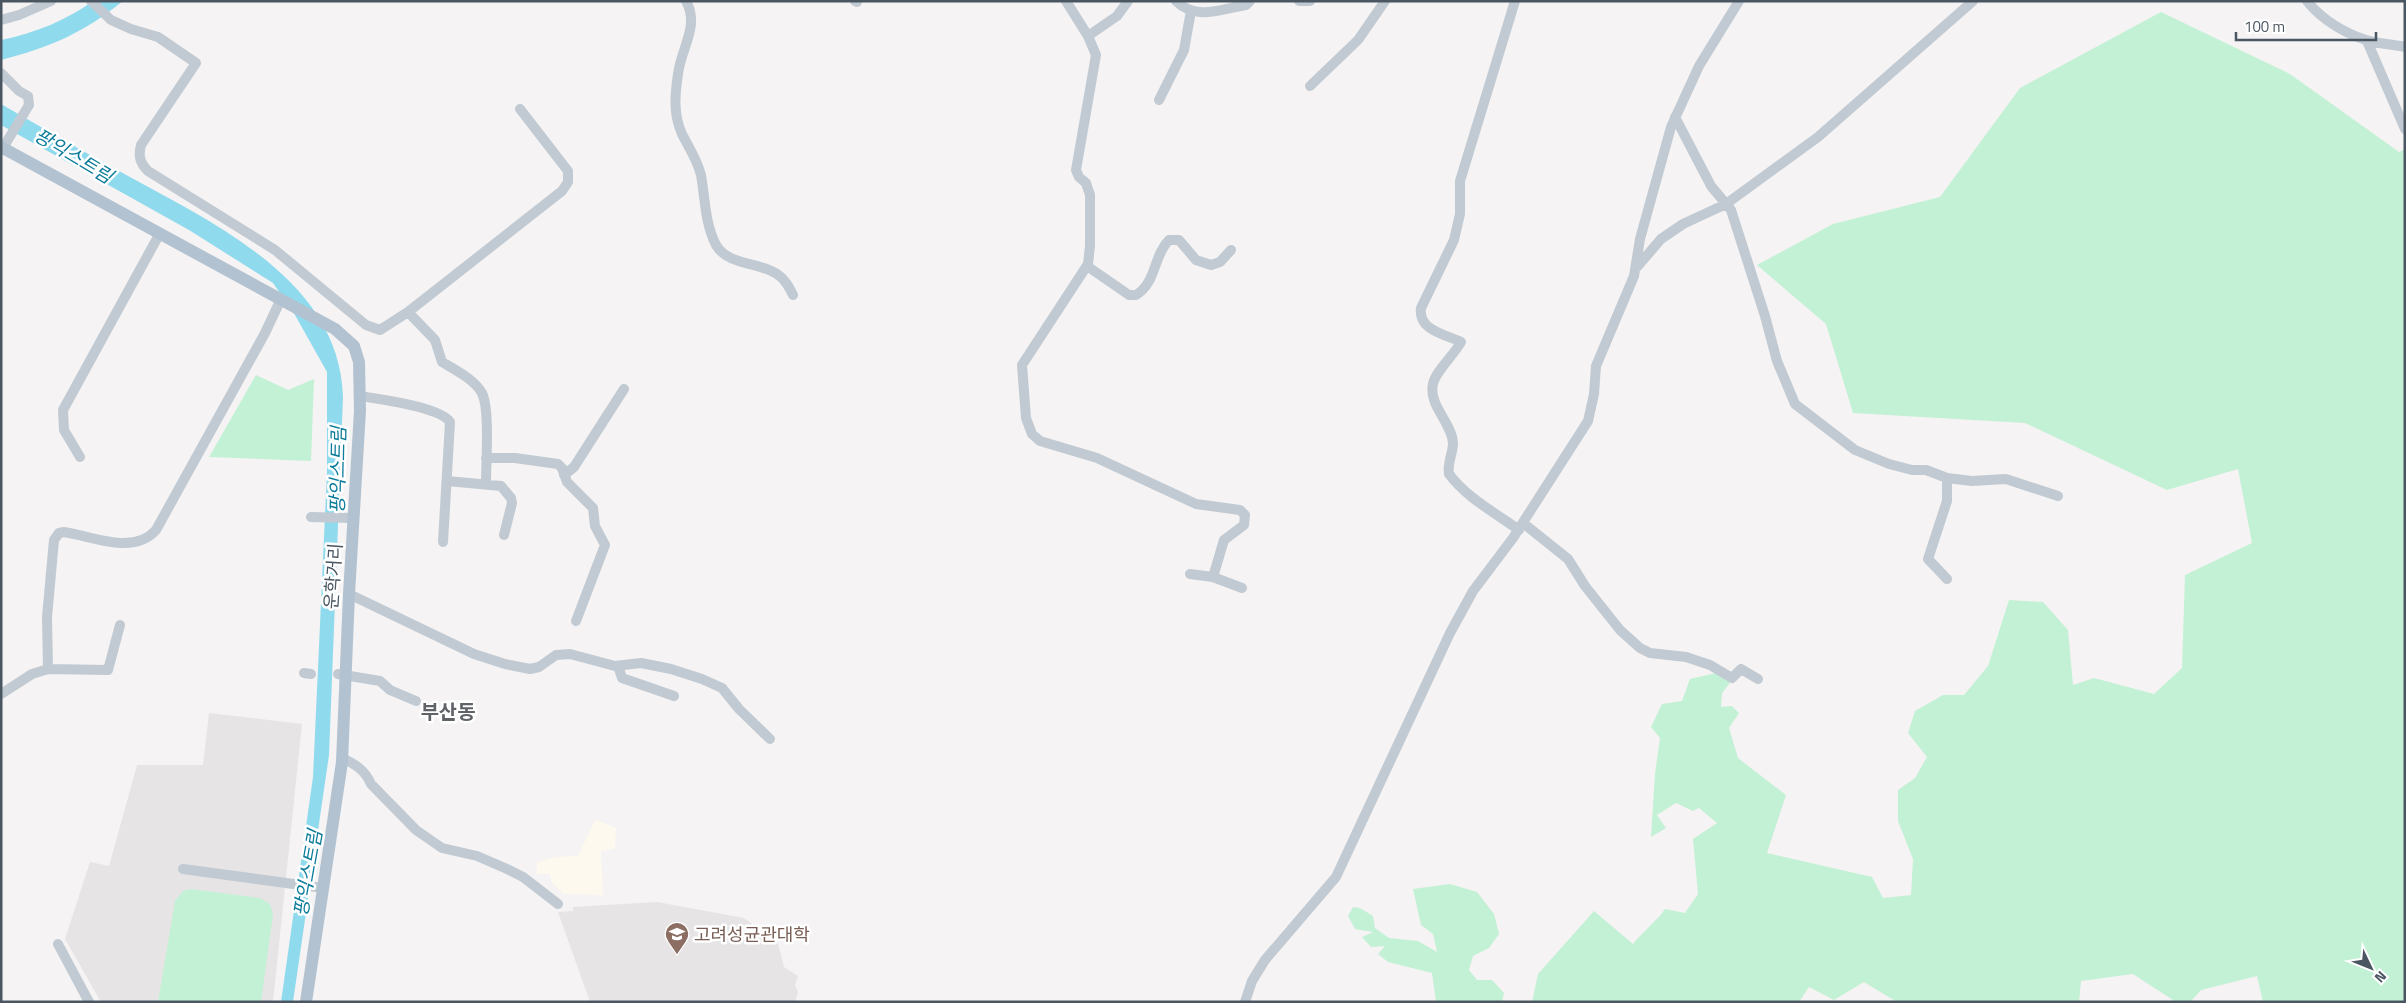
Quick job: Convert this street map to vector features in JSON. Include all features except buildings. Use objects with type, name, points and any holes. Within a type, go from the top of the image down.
[{"type":"main road","name":"운학거리","points":[[2,148],[321,321],[335,329],[354,346],[359,362],[360,396],[349,518],[349,594],[342,675],[342,758],[318,887],[306,1002]]},
{"type":"street","points":[[91,1],[111,20],[131,29],[158,37],[196,63],[141,145],[139,153],[141,164],[148,171],[275,250],[366,325],[380,330],[408,312],[562,191],[568,182],[568,171],[520,109]]},
{"type":"street","points":[[686,1],[692,11],[693,19],[679,67],[676,118],[682,134],[696,158],[708,221],[717,247],[725,254],[777,274],[785,281],[793,295]]},
{"type":"street","points":[[1066,1],[1088,36],[1096,55],[1076,170],[1079,177],[1086,183],[1090,195],[1090,246],[1087,266],[1022,365],[1026,418],[1032,434],[1040,441],[1096,458],[1196,504],[1240,510],[1245,516],[1244,524],[1224,540],[1213,577]]},
{"type":"street","points":[[1088,36],[1117,16],[1128,1]]},
{"type":"street","points":[[1176,1],[1184,10],[1202,14],[1246,5],[1250,1]]},
{"type":"street","points":[[1299,1],[1310,1]]},
{"type":"street","points":[[1310,86],[1358,40],[1385,1]]},
{"type":"street","points":[[1515,1],[1460,181],[1460,214],[1454,240],[1421,308],[1420,315],[1426,326],[1461,342],[1453,357],[1438,372],[1432,385],[1438,409],[1453,444],[1449,474],[1484,508],[1521,526],[1568,559],[1620,630],[1640,648],[1650,653],[1686,657],[1710,665],[1732,678],[1741,669],[1758,678]]},
{"type":"street","points":[[1245,1002],[1252,981],[1265,960],[1336,877],[1450,633],[1473,591],[1521,526],[1588,421],[1594,394],[1596,366],[1635,269],[1640,239],[1675,117],[1699,66],[1739,1]]},
{"type":"street","points":[[1635,269],[1661,239],[1683,224],[1726,204],[1818,137],[1973,1]]},
{"type":"street","points":[[2307,1],[2320,15],[2342,30],[2367,41],[2405,47]]},
{"type":"street","points":[[1,20],[45,2]]},
{"type":"street","points":[[1159,100],[1184,50],[1191,11]]},
{"type":"street","points":[[2367,41],[2405,130]]},
{"type":"street","points":[[1,73],[19,91],[28,96],[29,105],[2,148]]},
{"type":"street","points":[[1675,117],[1711,186],[1731,210],[1765,316],[1776,361],[1795,404],[1855,450],[1889,464],[1912,470],[1926,470],[1946,478],[1972,481],[2006,479],[2058,496]]},
{"type":"street","points":[[80,456],[64,430],[62,421],[63,410],[160,233]]},
{"type":"street","points":[[1087,266],[1129,295],[1136,295],[1151,280],[1158,257],[1169,240],[1179,240],[1196,260],[1211,265],[1220,262],[1231,250]]},
{"type":"street","points":[[48,668],[47,617],[54,540],[60,533],[64,532],[131,544],[150,537],[156,530],[283,300]]},
{"type":"street","points":[[408,312],[435,340],[442,362],[470,380],[481,392],[485,406],[486,483]]},
{"type":"street","points":[[564,475],[574,467],[624,389]]},
{"type":"street","points":[[360,396],[397,401],[442,414],[450,422],[443,542]]},
{"type":"street","points":[[486,458],[549,461],[558,464],[567,482],[593,508],[595,526],[605,545],[576,621]]},
{"type":"street","points":[[1946,478],[1947,501],[1928,559],[1947,580]]},
{"type":"street","points":[[447,481],[486,483],[501,486],[511,498],[504,536]]},
{"type":"street","points":[[315,518],[349,518]]},
{"type":"street","points":[[1190,574],[1213,577],[1242,588]]},
{"type":"street","points":[[349,594],[474,654],[505,664],[530,669],[539,667],[556,655],[570,654],[618,666],[641,663],[671,669],[702,679],[722,688],[739,709],[770,739]]},
{"type":"street","points":[[1,694],[32,674],[48,668],[108,670],[120,625]]},
{"type":"street","points":[[618,666],[622,678],[674,696]]},
{"type":"street","points":[[342,675],[380,681],[390,690],[416,701]]},
{"type":"street","points":[[342,758],[356,764],[367,776],[371,784],[428,839],[442,848],[477,856],[523,877],[558,904]]},
{"type":"street","points":[[183,869],[318,887]]},
{"type":"street","points":[[58,944],[90,1002]]},
{"type":"shaded area","points":[[209,713],[302,724],[273,1002],[101,1002],[65,939],[90,862],[109,866],[137,765],[203,765]]},
{"type":"shaded area","points":[[597,820],[616,828],[615,849],[601,851],[603,895],[563,894],[551,881],[550,874],[537,874],[537,862],[556,857],[578,856],[593,824]]},
{"type":"shaded area","name":"고려성균관대학","points":[[657,902],[744,918],[778,943],[784,967],[798,976],[795,985],[798,992],[795,1002],[590,1002],[558,912],[573,911],[573,907]]},
{"type":"green space","points":[[2161,12],[2290,74],[2399,152],[2405,149],[2405,1002],[2263,1002],[2257,976],[2201,990],[2190,1002],[2176,1002],[2133,974],[2081,981],[2079,1002],[1897,1002],[1864,982],[1834,1000],[1809,987],[1799,1002],[1532,1002],[1538,974],[1594,911],[1633,944],[1665,909],[1685,913],[1698,894],[1693,839],[1717,823],[1699,808],[1693,811],[1676,803],[1657,815],[1666,828],[1651,837],[1655,774],[1660,738],[1651,727],[1662,704],[1682,701],[1690,679],[1716,673],[1733,679],[1722,693],[1721,707],[1732,706],[1739,713],[1729,728],[1738,758],[1786,795],[1767,853],[1872,877],[1883,898],[1911,895],[1913,859],[1898,821],[1898,790],[1915,778],[1927,757],[1908,733],[1915,711],[1943,695],[1964,695],[1988,666],[2009,600],[2043,602],[2068,630],[2073,685],[2094,678],[2154,694],[2182,668],[2185,575],[2252,543],[2238,469],[2167,490],[2025,423],[1853,413],[1826,324],[1757,265],[1833,224],[1940,197],[2020,88]]},
{"type":"green space","points":[[256,375],[288,390],[314,379],[311,461],[209,457]]},
{"type":"green space","points":[[1450,884],[1477,892],[1494,914],[1499,934],[1489,948],[1473,956],[1469,970],[1477,980],[1492,980],[1504,993],[1502,1002],[1436,1002],[1432,973],[1388,962],[1378,954],[1385,946],[1371,947],[1362,937],[1373,932],[1355,929],[1348,916],[1353,907],[1360,908],[1373,916],[1375,928],[1389,938],[1418,941],[1437,952],[1433,934],[1421,925],[1413,889]]},
{"type":"green space","points":[[191,889],[260,898],[270,904],[273,914],[261,1002],[158,1002],[175,901],[183,891]]},
{"type":"water","points":[[93,1],[123,1],[94,22],[66,38],[36,50],[1,60],[1,40],[26,34],[49,25],[72,15]]},
{"type":"water","name":"팡익스트림","points":[[1,104],[200,215],[235,237],[268,262],[297,290],[321,321],[337,356],[343,397],[329,755],[293,1002],[281,1002],[313,777],[327,472],[327,372],[295,315],[273,283],[189,230],[1,125]]},
{"type":"place","name":"고려성균관대학","points":[[677,955]]},
{"type":"district","name":"부산동","points":[[448,711]]}]
